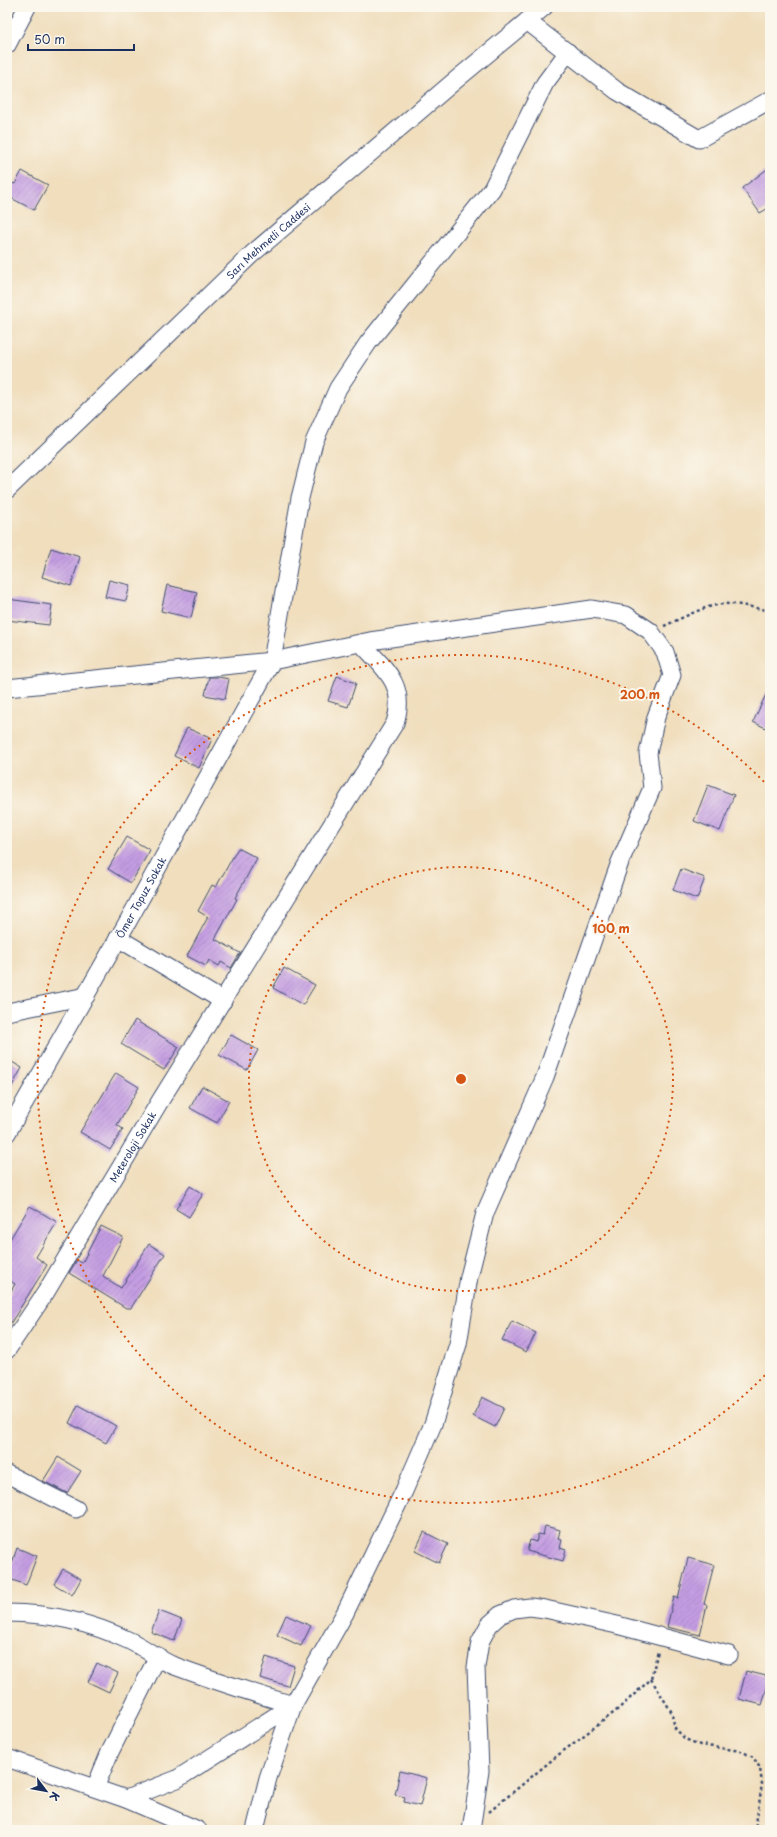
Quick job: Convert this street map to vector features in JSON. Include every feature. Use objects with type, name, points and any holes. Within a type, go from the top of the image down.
[{"type":"street","points":[[7,45],[27,7]]},
{"type":"street","name":"Sarı Mehmetli Caddesi","points":[[7,490],[252,254],[544,7]]},
{"type":"street","points":[[527,21],[617,91],[699,139],[770,100]]},
{"type":"street","name":"Ömer Topuz Sokak","points":[[7,1133],[86,996],[272,661],[300,498],[314,442],[338,388],[368,343],[492,189],[545,83],[568,52]]},
{"type":"street","points":[[7,688],[272,661],[361,643],[592,609],[626,615],[650,631],[665,652],[672,675],[656,717],[648,753],[652,788],[620,862],[545,1077],[485,1214],[469,1277],[458,1344],[433,1424],[404,1491],[345,1613],[293,1705],[268,1778],[255,1830]]},
{"type":"street","name":"Meteroloji Sokak","points":[[7,1350],[46,1292],[160,1101],[395,723],[399,706],[396,686],[391,677],[361,643]]},
{"type":"street","points":[[118,938],[223,1001]]},
{"type":"street","points":[[7,1012],[86,996]]},
{"type":"street","points":[[7,1474],[76,1509]]},
{"type":"street","points":[[472,1828],[480,1771],[476,1667],[480,1642],[489,1625],[500,1615],[514,1609],[530,1607],[617,1625],[729,1655]]},
{"type":"street","points":[[7,1613],[39,1615],[88,1625],[130,1641],[170,1664],[236,1688],[293,1705]]},
{"type":"street","points":[[95,1788],[110,1752],[158,1656]]},
{"type":"street","points":[[126,1799],[177,1779],[293,1705]]},
{"type":"street","points":[[7,1758],[126,1799],[198,1830]]},
{"type":"path","points":[[650,631],[704,609],[724,604],[746,606],[770,611]]},
{"type":"path","points":[[472,1828],[558,1755],[616,1711],[651,1679],[662,1637]]},
{"type":"path","points":[[651,1679],[671,1711],[675,1728],[685,1739],[700,1745],[741,1750],[752,1757],[760,1768],[762,1784],[755,1830]]},
{"type":"building","points":[[770,167],[770,207],[760,213],[742,188]]},
{"type":"building","points":[[22,171],[48,185],[34,210],[7,196],[7,192],[12,183],[15,184]]},
{"type":"building","points":[[51,548],[80,557],[71,586],[42,577]]},
{"type":"building","points":[[109,580],[130,585],[126,601],[105,597]]},
{"type":"building","points":[[167,585],[197,592],[191,618],[161,611]]},
{"type":"building","points":[[7,599],[52,605],[49,625],[7,620]]},
{"type":"building","points":[[337,676],[356,683],[348,707],[328,701]]},
{"type":"building","points":[[209,677],[229,679],[225,699],[205,695]]},
{"type":"building","points":[[770,686],[770,730],[753,722]]},
{"type":"building","points":[[187,728],[212,739],[199,768],[174,756]]},
{"type":"building","points":[[708,785],[734,795],[720,831],[694,821]]},
{"type":"building","points":[[127,837],[150,850],[131,883],[108,869]]},
{"type":"building","points":[[238,848],[257,858],[215,939],[240,953],[231,968],[221,962],[219,966],[209,960],[206,966],[187,956],[208,917],[198,911],[212,885],[216,887]]},
{"type":"building","points":[[681,869],[705,878],[697,899],[673,890]]},
{"type":"building","points":[[284,968],[315,985],[303,1005],[273,988]]},
{"type":"building","points":[[135,1020],[179,1047],[164,1070],[121,1044]]},
{"type":"building","points":[[231,1035],[258,1050],[247,1070],[219,1055]]},
{"type":"building","points":[[7,1059],[22,1068],[7,1095]]},
{"type":"building","points":[[116,1073],[139,1087],[117,1125],[123,1129],[110,1150],[80,1132]]},
{"type":"building","points":[[202,1086],[229,1101],[217,1123],[190,1108]]},
{"type":"building","points":[[190,1186],[203,1194],[189,1217],[176,1209]]},
{"type":"building","points":[[30,1206],[57,1222],[36,1257],[47,1265],[7,1329],[7,1298],[15,1284],[7,1279],[7,1244]]},
{"type":"building","points":[[101,1226],[123,1237],[103,1276],[121,1288],[149,1244],[165,1254],[131,1308],[126,1308],[69,1273],[77,1260],[82,1263]]},
{"type":"building","points":[[512,1321],[536,1333],[526,1352],[502,1340]]},
{"type":"building","points":[[482,1397],[504,1408],[495,1427],[473,1416]]},
{"type":"building","points":[[78,1405],[116,1426],[106,1443],[69,1423]]},
{"type":"building","points":[[58,1457],[81,1471],[67,1493],[43,1481]]},
{"type":"building","points":[[545,1526],[560,1530],[558,1539],[562,1540],[560,1548],[566,1550],[563,1561],[527,1551],[530,1540],[536,1542],[538,1534],[543,1535]]},
{"type":"building","points":[[424,1532],[448,1544],[439,1563],[415,1551]]},
{"type":"building","points":[[17,1548],[37,1556],[26,1585],[7,1578]]},
{"type":"building","points":[[688,1558],[714,1565],[704,1604],[707,1605],[700,1635],[667,1627],[674,1597],[678,1598]]},
{"type":"building","points":[[63,1569],[81,1579],[72,1595],[54,1584]]},
{"type":"building","points":[[159,1611],[182,1620],[174,1641],[151,1632]]},
{"type":"building","points":[[286,1615],[311,1626],[301,1646],[277,1635]]},
{"type":"building","points":[[266,1657],[294,1666],[288,1686],[260,1678]]},
{"type":"building","points":[[97,1663],[118,1673],[109,1692],[88,1682]]},
{"type":"building","points":[[746,1671],[770,1677],[762,1705],[739,1699]]},
{"type":"building","points":[[400,1771],[427,1778],[420,1806],[404,1802],[405,1797],[395,1795]]}]
